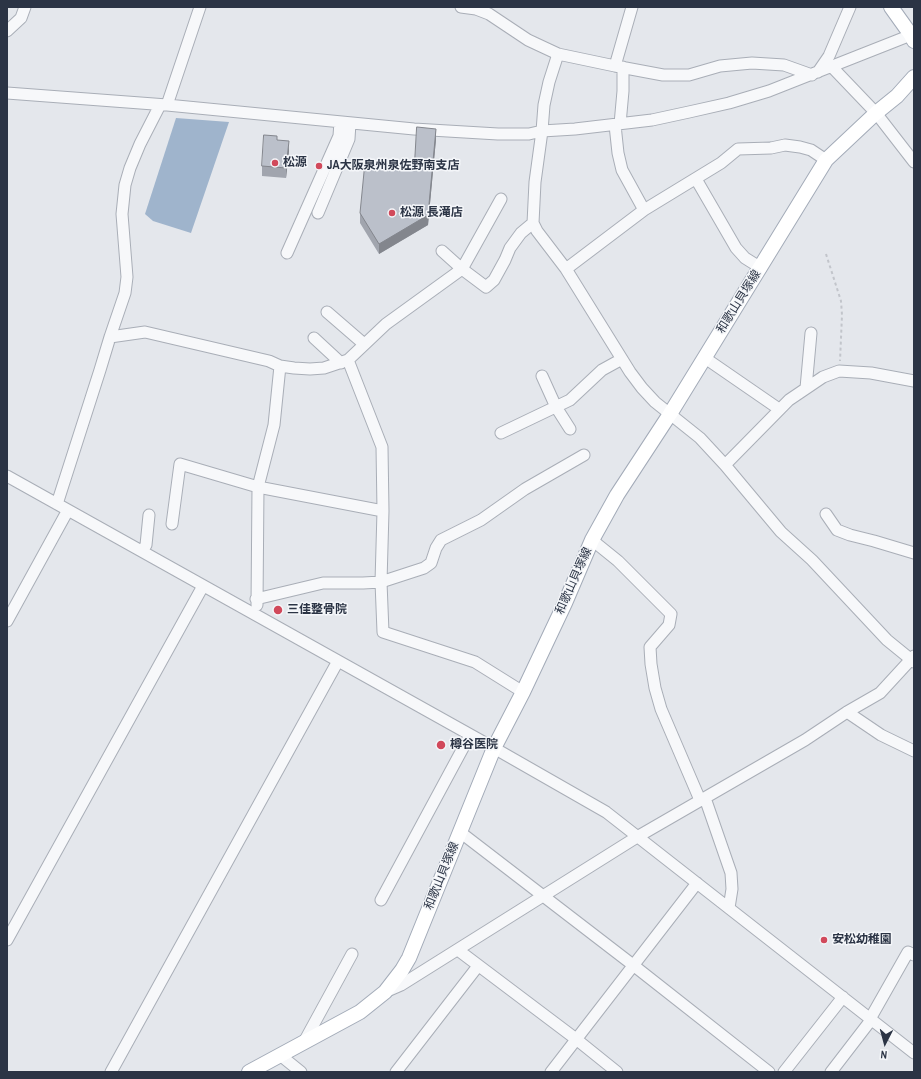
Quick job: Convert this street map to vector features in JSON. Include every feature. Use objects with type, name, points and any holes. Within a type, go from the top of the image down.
[{"type":"main road","points":[[891,7],[913,37]]},
{"type":"main road","name":"和歌山貝塚線","points":[[249,1072],[360,1012],[385,992],[402,970],[409,958],[494,748],[523,692],[565,603],[592,540],[617,496],[761,268],[826,160],[876,113],[897,96],[914,77]]},
{"type":"street","points":[[7,31],[21,18],[25,7]]},
{"type":"street","points":[[57,504],[125,293],[126,276],[122,214],[125,185],[130,168],[138,150],[164,105],[200,7]]},
{"type":"street","points":[[461,7],[477,8],[489,14],[528,40],[558,54],[619,67],[663,75],[689,75],[720,66],[752,63],[784,66],[815,74]]},
{"type":"street","points":[[632,7],[619,67],[623,92],[617,125],[618,152],[622,170],[644,210]]},
{"type":"street","points":[[815,74],[829,56],[850,7]]},
{"type":"street","points":[[7,93],[164,105],[414,129],[498,134],[529,134],[542,130],[617,125],[681,114],[730,103],[769,91],[913,37]]},
{"type":"street","points":[[385,992],[401,985],[458,950],[637,837],[805,740],[847,712],[880,693],[913,659],[887,640],[812,560],[781,532],[700,438],[655,402],[642,388],[622,359],[566,269],[533,223],[535,182],[544,105],[549,82],[558,54]]},
{"type":"street","points":[[832,67],[876,113],[914,162]]},
{"type":"street","points":[[318,213],[349,139],[345,122]]},
{"type":"street","points":[[287,253],[345,122]]},
{"type":"street","points":[[566,269],[644,210],[721,163],[738,149],[771,148],[785,145],[811,150],[826,160]]},
{"type":"street","points":[[696,179],[736,248],[744,258],[761,268]]},
{"type":"street","points":[[110,337],[145,332],[269,361],[280,366],[294,368],[324,368],[345,361],[386,324],[462,269],[500,199]]},
{"type":"street","points":[[442,251],[462,269],[486,287],[494,280],[510,248],[521,233],[533,223]]},
{"type":"street","points":[[327,312],[364,344]]},
{"type":"street","points":[[806,388],[811,333]]},
{"type":"street","points":[[314,338],[345,361],[382,447],[383,511],[381,582],[383,632],[475,662],[523,692]]},
{"type":"street","points":[[705,358],[779,409]]},
{"type":"street","points":[[502,433],[570,400],[602,370],[622,359]]},
{"type":"street","points":[[257,616],[258,487],[274,425],[280,366]]},
{"type":"street","points":[[724,465],[788,400],[823,377],[839,371],[871,373],[914,381]]},
{"type":"street","points":[[542,376],[556,407],[570,429]]},
{"type":"street","points":[[256,599],[323,583],[381,582],[424,568],[431,563],[436,548],[441,540],[481,520],[525,489],[584,455]]},
{"type":"street","points":[[172,524],[180,464],[258,487],[383,511]]},
{"type":"street","points":[[7,476],[606,812],[870,1019],[912,1048]]},
{"type":"street","points":[[7,621],[68,510]]},
{"type":"street","points":[[826,514],[838,530],[850,535],[914,553]]},
{"type":"street","points":[[142,551],[146,545],[148,515]]},
{"type":"street","points":[[592,540],[618,561],[671,614],[669,625],[650,647],[655,688],[661,709],[702,799],[731,873],[732,889],[729,908]]},
{"type":"street","points":[[7,940],[203,586]]},
{"type":"street","points":[[111,1072],[338,661]]},
{"type":"street","points":[[847,712],[881,735],[914,751]]},
{"type":"street","points":[[381,900],[470,735]]},
{"type":"street","points":[[460,832],[769,1072]]},
{"type":"street","points":[[551,1072],[697,883]]},
{"type":"street","points":[[458,950],[576,1039],[617,1072]]},
{"type":"street","points":[[831,1072],[870,1019],[908,952],[914,955]]},
{"type":"street","points":[[304,1042],[352,954]]},
{"type":"street","points":[[396,1072],[478,966]]},
{"type":"street","points":[[784,1072],[843,997]]},
{"type":"street","points":[[280,1055],[301,1072]]},
{"type":"path","points":[[826,254],[841,301],[842,315],[839,371]]},
{"type":"water","points":[[176,118],[229,122],[191,233],[153,221],[145,214]]},
{"type":"building","points":[[417,127],[436,129],[428,215],[379,244],[360,213],[365,162],[414,166]]},
{"type":"building","name":"松源","points":[[264,135],[277,136],[277,140],[289,141],[286,168],[262,166]]},
{"type":"place","name":"松源","points":[[275,163]]},
{"type":"place","name":"JA大阪泉州泉佐野南支店","points":[[319,166]]},
{"type":"place","name":"松源 長滝店","points":[[392,213]]},
{"type":"place","name":"三佳整骨院","points":[[278,610]]},
{"type":"place","name":"樽谷医院","points":[[441,745]]},
{"type":"place","name":"安松幼稚園","points":[[824,940]]}]
